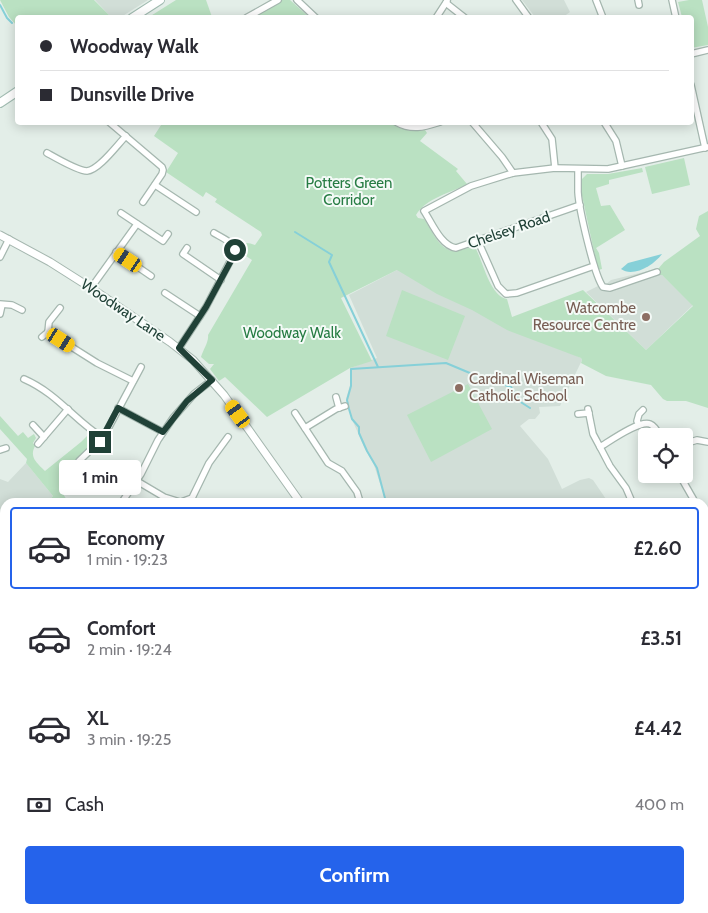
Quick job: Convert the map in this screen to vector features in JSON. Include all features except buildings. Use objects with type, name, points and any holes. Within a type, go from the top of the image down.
[{"type":"main road","points":[[137,15],[160,0]]},
{"type":"main road","points":[[0,103],[15,92]]},
{"type":"street","points":[[252,15],[278,0]]},
{"type":"street","points":[[297,0],[313,15]]},
{"type":"street","points":[[516,0],[527,15]]},
{"type":"street","points":[[596,0],[602,15]]},
{"type":"street","points":[[672,0],[675,15]]},
{"type":"street","points":[[438,15],[447,1],[462,15]]},
{"type":"street","points":[[694,53],[708,50]]},
{"type":"street","points":[[475,125],[502,157],[512,173],[555,168],[603,169],[707,147],[694,96]]},
{"type":"street","points":[[113,125],[162,167],[162,174],[143,202]]},
{"type":"street","points":[[403,125],[418,128],[429,125]]},
{"type":"street","points":[[543,125],[552,139],[555,168]]},
{"type":"street","points":[[606,125],[616,141],[622,166]]},
{"type":"street","points":[[47,153],[82,170],[89,170],[99,165],[126,136]]},
{"type":"street","points":[[578,169],[580,205],[594,266],[600,283],[606,288],[610,288],[657,272]]},
{"type":"street","name":"Chelsey Road","points":[[512,173],[471,186],[424,211],[448,245],[456,248],[461,247],[580,205]]},
{"type":"street","points":[[155,185],[196,212]]},
{"type":"street","points":[[121,213],[163,241],[168,234]]},
{"type":"street","points":[[91,288],[136,224]]},
{"type":"street","points":[[179,348],[200,316],[234,255],[235,250],[232,244],[214,233]]},
{"type":"street","name":"Woodway Lane","points":[[0,235],[50,262],[179,348],[212,380],[297,498]]},
{"type":"street","points":[[0,257],[9,239]]},
{"type":"street","points":[[478,241],[498,286],[506,294],[517,293],[594,266]]},
{"type":"street","points":[[187,248],[183,254],[221,280]]},
{"type":"street","points":[[116,252],[150,276]]},
{"type":"street","points":[[165,293],[200,316]]},
{"type":"street","points":[[0,314],[1,305],[12,305],[22,310]]},
{"type":"street","points":[[42,336],[48,332],[50,322],[60,308]]},
{"type":"street","points":[[48,332],[97,363],[133,381]]},
{"type":"street","points":[[74,475],[79,461],[103,438],[141,367]]},
{"type":"street","points":[[24,379],[48,392],[92,431],[103,438]]},
{"type":"street","points":[[125,498],[137,481],[163,432],[187,401],[212,380]]},
{"type":"street","points":[[305,428],[342,407],[336,397]]},
{"type":"street","points":[[118,408],[163,432]]},
{"type":"street","points":[[38,444],[68,409]]},
{"type":"street","points":[[639,425],[637,421],[639,414],[643,410]]},
{"type":"street","points":[[578,414],[588,411],[594,434],[600,447],[630,498]]},
{"type":"street","points":[[295,413],[328,463],[342,471],[357,492],[359,498]]},
{"type":"street","points":[[600,447],[639,425],[650,424],[654,428]]},
{"type":"street","points":[[33,425],[44,437]]},
{"type":"street","points":[[192,498],[208,463],[228,437]]},
{"type":"street","points":[[693,441],[708,442]]},
{"type":"street","points":[[137,481],[167,498]]},
{"type":"street","points":[[684,483],[693,498]]},
{"type":"shaded area","points":[[95,0],[148,0],[124,15],[109,15]]},
{"type":"shaded area","points":[[522,0],[564,0],[570,12],[566,15],[533,15]]},
{"type":"shaded area","name":"Cardinal Wiseman Catholic School","points":[[399,269],[581,358],[582,360],[560,406],[539,407],[540,413],[535,419],[529,419],[520,426],[548,459],[562,489],[580,480],[589,478],[593,480],[605,498],[385,498],[374,465],[351,417],[346,399],[350,385],[350,368],[377,358],[349,295]]},
{"type":"shaded area","name":"Watcombe Resource Centre","points":[[656,269],[657,275],[662,275],[693,305],[646,350],[586,292],[598,286],[601,289],[611,280]]},
{"type":"shaded area","points":[[26,463],[53,496],[51,498],[0,498],[0,479],[8,482]]},
{"type":"green space","points":[[0,0],[94,0],[109,15],[15,15],[15,24]]},
{"type":"green space","points":[[176,0],[206,0],[211,15],[152,15]]},
{"type":"green space","points":[[280,0],[290,0],[307,15],[256,15]]},
{"type":"green space","points":[[702,0],[708,27],[708,45],[694,47],[694,15],[681,15],[678,2]]},
{"type":"green space","points":[[161,125],[394,125],[406,130],[425,130],[427,133],[420,141],[458,169],[456,171],[467,184],[432,200],[420,209],[416,215],[418,218],[424,219],[441,245],[451,251],[472,247],[476,249],[496,292],[501,297],[507,299],[512,317],[583,290],[646,350],[693,306],[662,275],[659,275],[658,269],[664,262],[700,236],[696,229],[699,216],[708,211],[708,408],[686,401],[667,401],[651,385],[606,376],[581,363],[581,358],[507,330],[472,310],[437,294],[397,270],[341,298],[372,361],[350,368],[267,417],[225,377],[219,381],[210,369],[214,364],[209,364],[201,357],[208,335],[252,260],[240,252],[239,248],[244,243],[255,245],[262,235],[261,232],[215,202],[217,199],[206,192],[203,197],[166,172],[178,153],[154,136]]},
{"type":"green space","points":[[684,158],[690,185],[652,194],[645,167]]},
{"type":"green space","points":[[642,168],[643,172],[609,180],[609,184],[596,188],[601,206],[610,205],[625,230],[596,248],[599,253],[602,269],[598,270],[581,191],[582,179],[587,174],[608,174]]},
{"type":"green space","points":[[402,290],[465,316],[448,360],[386,336]]},
{"type":"green space","points":[[468,384],[492,429],[431,462],[407,415]]},
{"type":"green space","points":[[0,416],[18,436],[23,432],[28,438],[34,434],[36,438],[33,443],[35,446],[33,457],[45,471],[90,433],[96,441],[73,462],[67,473],[68,475],[63,486],[66,498],[51,498],[53,496],[26,463],[27,459],[0,429]]},
{"type":"water","points":[[662,254],[643,269],[631,272],[621,269],[628,263]]},
{"type":"waterway","points":[[0,5],[12,23]]},
{"type":"waterway","points":[[295,232],[332,255],[329,262],[378,367]]},
{"type":"waterway","points":[[385,498],[377,468],[367,451],[359,433],[359,427],[352,419],[349,409],[347,400],[351,386],[351,369],[446,363],[511,387],[519,401],[530,408]]},
{"type":"place","name":"Watcombe Resource Centre","points":[[646,317]]},
{"type":"place","name":"Cardinal Wiseman Catholic School","points":[[459,388]]},
{"type":"route","points":[[100,442],[118,408],[163,432],[179,409],[212,380],[179,348],[206,307],[235,250]]},
{"type":"park label","name":"Potters Green Corridor","points":[[349,192]]},
{"type":"park label","name":"Woodway Walk","points":[[292,333]]}]
